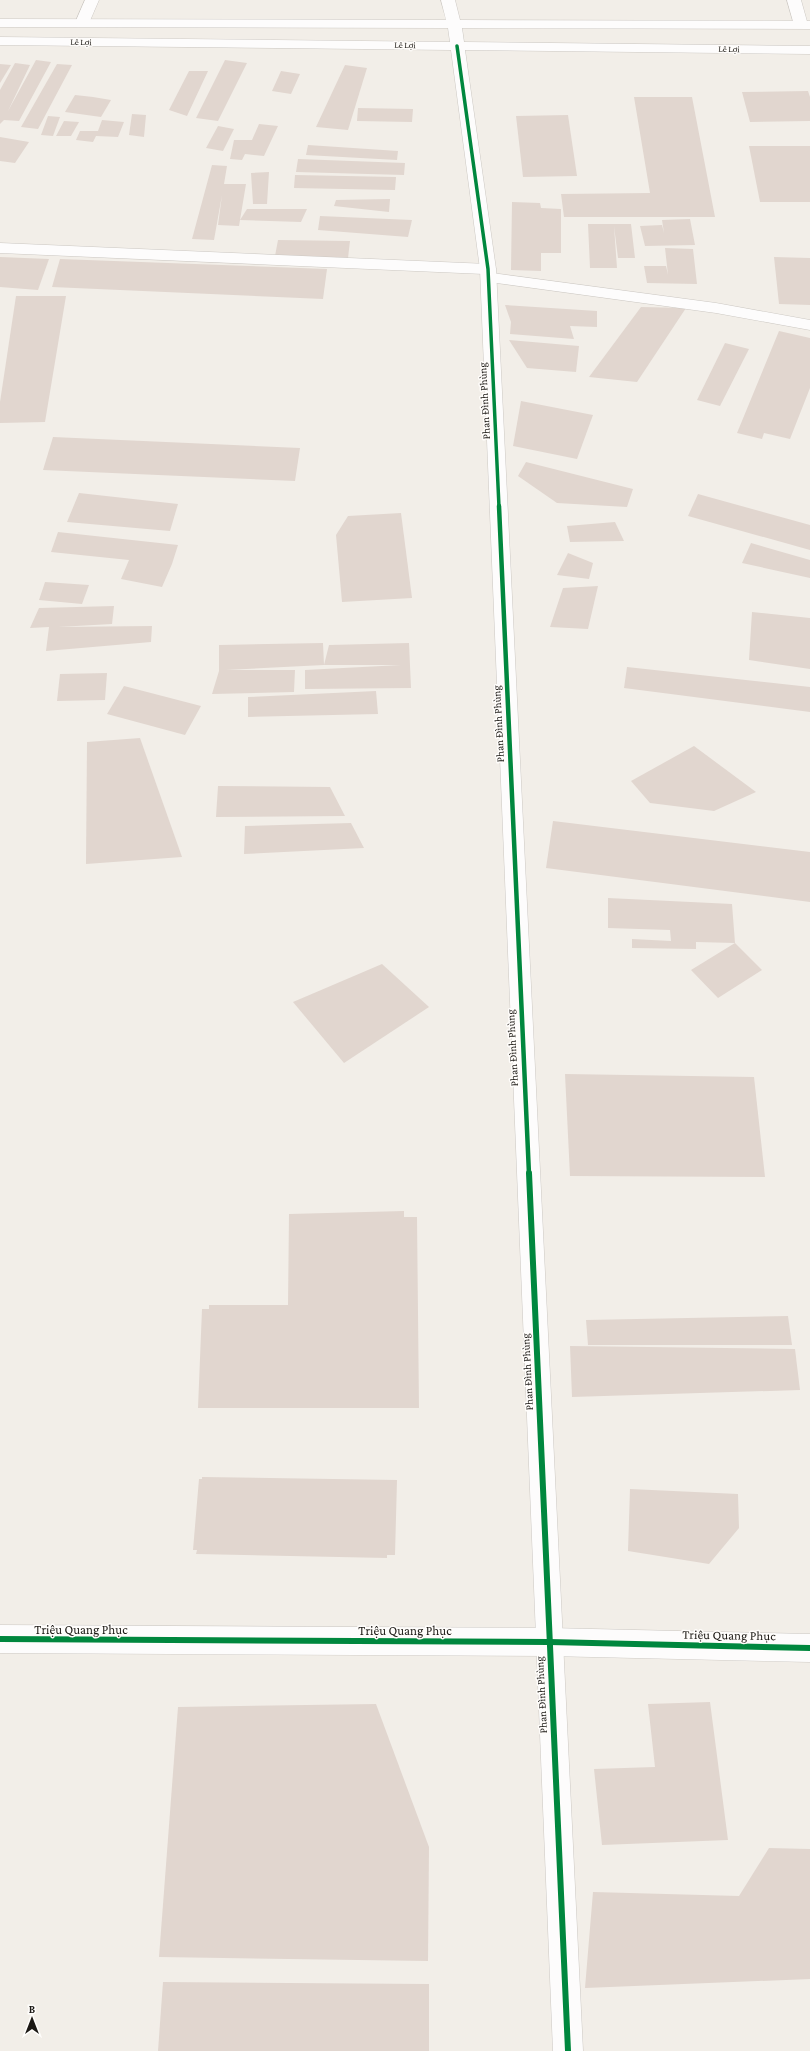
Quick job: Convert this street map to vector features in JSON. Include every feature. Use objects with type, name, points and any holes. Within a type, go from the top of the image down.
[{"type":"street","points":[[82,23],[92,0]]},
{"type":"street","points":[[448,0],[454,23]]},
{"type":"street","points":[[794,0],[806,25]]},
{"type":"street","name":"Lê Lợi","points":[[0,23],[806,25]]},
{"type":"street","name":"Phan Đình Phùng","points":[[454,23],[488,273],[568,2051]]},
{"type":"street","name":"Lê Lợi","points":[[1,42],[810,50]]},
{"type":"street","points":[[0,248],[488,273],[716,308],[810,325]]},
{"type":"street","name":"Triệu Quang Phục","points":[[0,1640],[549,1642],[810,1648]]},
{"type":"building","points":[[36,60],[51,62],[19,121],[4,120],[0,124],[0,90],[15,63],[30,65],[8,111]]},
{"type":"building","points":[[225,60],[247,63],[218,121],[196,118]]},
{"type":"building","points":[[0,64],[11,65],[0,83]]},
{"type":"building","points":[[57,64],[72,65],[38,129],[21,127]]},
{"type":"building","points":[[345,65],[367,68],[348,130],[316,127]]},
{"type":"building","points":[[189,71],[208,71],[187,116],[169,110]]},
{"type":"building","points":[[281,71],[300,74],[291,94],[272,91]]},
{"type":"building","points":[[808,91],[810,97],[810,121],[750,122],[742,92]]},
{"type":"building","points":[[75,95],[111,100],[101,117],[65,112]]},
{"type":"building","points":[[634,97],[692,97],[715,217],[564,217],[561,194],[650,193]]},
{"type":"building","points":[[358,108],[413,109],[412,122],[357,121]]},
{"type":"building","points":[[132,114],[146,115],[144,137],[129,135]]},
{"type":"building","points":[[568,115],[577,176],[523,177],[516,116]]},
{"type":"building","points":[[48,116],[60,117],[53,136],[41,135]]},
{"type":"building","points":[[102,120],[124,122],[118,137],[96,136],[93,142],[76,140],[80,131],[98,131]]},
{"type":"building","points":[[64,121],[79,122],[71,136],[56,136]]},
{"type":"building","points":[[259,124],[278,126],[264,156],[245,154],[242,160],[230,159],[234,140],[252,140]]},
{"type":"building","points":[[218,126],[234,129],[223,151],[206,148]]},
{"type":"building","points":[[0,137],[29,142],[15,163],[0,161]]},
{"type":"building","points":[[308,145],[398,151],[397,160],[306,155]]},
{"type":"building","points":[[749,146],[810,146],[810,202],[760,202]]},
{"type":"building","points":[[298,159],[405,163],[404,175],[296,172]]},
{"type":"building","points":[[212,165],[227,166],[224,184],[246,184],[239,226],[218,225],[222,195],[214,240],[192,239]]},
{"type":"building","points":[[269,172],[267,204],[253,204],[251,173]]},
{"type":"building","points":[[295,175],[396,177],[395,190],[294,188]]},
{"type":"building","points":[[390,199],[389,212],[334,206],[336,200]]},
{"type":"building","points":[[512,202],[540,203],[541,208],[561,209],[561,253],[541,253],[541,271],[511,270]]},
{"type":"building","points":[[247,209],[307,209],[301,222],[240,220]]},
{"type":"building","points":[[320,216],[412,220],[408,237],[318,230]]},
{"type":"building","points":[[690,219],[695,245],[645,246],[640,226],[662,225],[664,233],[662,220]]},
{"type":"building","points":[[588,224],[631,224],[635,258],[618,258],[614,226],[617,268],[590,268]]},
{"type":"building","points":[[278,240],[350,241],[348,258],[275,256]]},
{"type":"building","points":[[665,248],[693,249],[697,284],[647,283],[644,266],[666,266],[668,275]]},
{"type":"building","points":[[0,257],[49,259],[38,290],[0,287]]},
{"type":"building","points":[[774,257],[810,258],[810,305],[779,304]]},
{"type":"building","points":[[60,259],[327,269],[323,299],[52,287]]},
{"type":"building","points":[[16,296],[66,296],[45,422],[0,423],[0,402]]},
{"type":"building","points":[[505,305],[597,311],[597,327],[570,326],[574,339],[510,334],[511,322]]},
{"type":"building","points":[[641,307],[686,308],[637,382],[589,377]]},
{"type":"building","points":[[779,331],[810,338],[810,388],[790,439],[764,433],[762,439],[737,433]]},
{"type":"building","points":[[509,340],[579,346],[576,372],[527,368]]},
{"type":"building","points":[[725,343],[749,349],[720,406],[697,400]]},
{"type":"building","points":[[521,401],[593,415],[577,459],[513,446]]},
{"type":"building","points":[[53,437],[300,448],[295,481],[43,470]]},
{"type":"building","points":[[526,462],[633,489],[627,507],[557,503],[518,476]]},
{"type":"building","points":[[79,493],[178,504],[170,531],[67,522]]},
{"type":"building","points":[[698,494],[810,525],[810,550],[688,516]]},
{"type":"building","points":[[401,513],[412,598],[342,602],[336,535],[348,516]]},
{"type":"building","points":[[615,522],[624,541],[570,542],[567,526]]},
{"type":"building","points":[[58,532],[178,545],[162,587],[121,579],[129,560],[51,552]]},
{"type":"building","points":[[751,543],[810,560],[810,578],[742,563]]},
{"type":"building","points":[[568,553],[593,563],[589,579],[557,575]]},
{"type":"building","points":[[45,582],[89,585],[82,604],[39,600]]},
{"type":"building","points":[[598,586],[588,629],[550,627],[563,588]]},
{"type":"building","points":[[114,606],[112,624],[58,627],[152,626],[151,642],[46,651],[49,627],[30,628],[39,608]]},
{"type":"building","points":[[752,612],[810,618],[810,669],[749,660]]},
{"type":"building","points":[[323,643],[324,665],[226,670],[295,670],[294,692],[212,694],[219,671],[219,645]]},
{"type":"building","points":[[409,643],[411,688],[305,689],[305,670],[401,665],[324,665],[329,645]]},
{"type":"building","points":[[627,667],[810,687],[810,712],[624,688]]},
{"type":"building","points":[[107,673],[105,700],[57,701],[60,674]]},
{"type":"building","points":[[124,686],[201,706],[185,735],[107,714]]},
{"type":"building","points":[[376,691],[378,714],[248,717],[248,697]]},
{"type":"building","points":[[140,738],[182,857],[86,864],[87,742]]},
{"type":"building","points":[[694,746],[756,792],[714,811],[650,803],[631,781]]},
{"type":"building","points":[[218,786],[330,787],[345,816],[216,817]]},
{"type":"building","points":[[553,821],[810,852],[810,902],[546,868]]},
{"type":"building","points":[[351,823],[364,848],[244,854],[245,826]]},
{"type":"building","points":[[608,898],[732,904],[735,943],[696,942],[696,949],[632,948],[632,939],[671,941],[670,930],[608,928]]},
{"type":"building","points":[[735,943],[762,970],[718,998],[691,970]]},
{"type":"building","points":[[382,964],[429,1007],[344,1063],[293,1002]]},
{"type":"building","points":[[565,1074],[754,1077],[765,1177],[570,1176]]},
{"type":"building","points":[[404,1211],[404,1217],[417,1217],[419,1408],[198,1408],[202,1309],[209,1309],[209,1305],[288,1305],[289,1214]]},
{"type":"building","points":[[788,1316],[792,1345],[588,1345],[586,1320]]},
{"type":"building","points":[[570,1346],[795,1349],[800,1390],[572,1397]]},
{"type":"building","points":[[202,1477],[397,1480],[395,1555],[387,1555],[387,1558],[196,1554],[197,1550],[193,1550],[199,1479],[202,1479]]},
{"type":"building","points":[[630,1489],[738,1494],[739,1528],[709,1564],[628,1551]]},
{"type":"building","points":[[710,1702],[728,1840],[602,1845],[594,1769],[655,1767],[648,1704]]},
{"type":"building","points":[[376,1704],[429,1847],[428,1961],[159,1957],[178,1707]]},
{"type":"building","points":[[769,1848],[810,1849],[810,1979],[585,1988],[593,1892],[739,1896]]},
{"type":"building","points":[[163,1982],[429,1984],[429,2051],[158,2051]]},
{"type":"cycle path","points":[[457,46],[488,269],[568,2051]]},
{"type":"cycle path","points":[[0,1639],[549,1642],[810,1648]]}]
